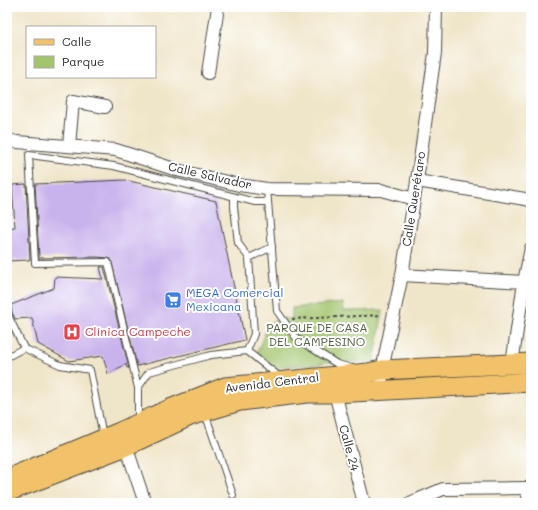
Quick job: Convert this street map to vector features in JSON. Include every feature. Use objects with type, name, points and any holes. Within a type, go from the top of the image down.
[{"type":"main road","name":"Avenida Central","points":[[7,478],[113,446],[138,423],[225,387],[375,371],[531,363]]},
{"type":"main road","name":"Avenida Central","points":[[7,492],[113,446],[190,416],[240,400],[307,393],[335,393],[531,382]]},
{"type":"street","points":[[208,73],[218,7]]},
{"type":"street","name":"Calle Querétaro","points":[[381,390],[375,371],[402,275],[435,53],[436,7]]},
{"type":"street","points":[[69,146],[73,101],[105,107]]},
{"type":"street","name":"Calle Salvador","points":[[7,140],[116,150],[178,170],[267,189],[381,190],[414,199]]},
{"type":"street","points":[[417,181],[531,200]]},
{"type":"street","points":[[512,364],[524,282],[531,248]]},
{"type":"street","points":[[402,275],[524,282]]},
{"type":"street","name":"Calle 24","points":[[335,393],[364,503]]},
{"type":"street","points":[[113,446],[145,503]]},
{"type":"street","points":[[410,503],[443,488],[529,488],[530,503]]},
{"type":"lane","points":[[138,423],[138,388],[108,262],[35,263],[29,155],[114,166],[255,202],[268,202]]},
{"type":"lane","points":[[267,189],[276,311],[297,339],[337,364],[375,371]]},
{"type":"lane","points":[[234,197],[238,243],[248,258],[254,334],[247,351]]},
{"type":"lane","points":[[248,258],[272,247]]},
{"type":"lane","points":[[7,313],[24,348],[7,357]]},
{"type":"lane","points":[[28,350],[60,365],[90,370],[113,446]]},
{"type":"lane","points":[[138,388],[150,372],[211,355],[247,351],[285,381]]},
{"type":"lane","points":[[204,412],[233,495]]},
{"type":"path","points":[[292,319],[382,315]]},
{"type":"green space","name":"PARQUE DE CASA DEL CAMPESINO","points":[[343,303],[344,311],[383,310],[374,362],[327,362],[315,365],[286,366],[271,370],[255,358],[268,325],[282,318],[292,319],[292,308]]},
{"type":"building","name":"MEGA Comercial Mexicana","points":[[125,180],[216,201],[245,340],[137,366],[111,259],[97,257],[39,258],[35,184]]},
{"type":"building","points":[[26,184],[30,260],[7,261],[7,228],[15,227],[12,185]]},
{"type":"building","name":"Clínica Campeche","points":[[100,267],[104,267],[129,368],[127,368],[126,364],[108,374],[103,356],[69,361],[38,344],[32,318],[15,319],[11,305],[54,288],[55,277],[103,279]]},
{"type":"place","name":"MEGA Comercial Mexicana","points":[[173,300]]},
{"type":"place","name":"Clínica Campeche","points":[[72,332]]}]
